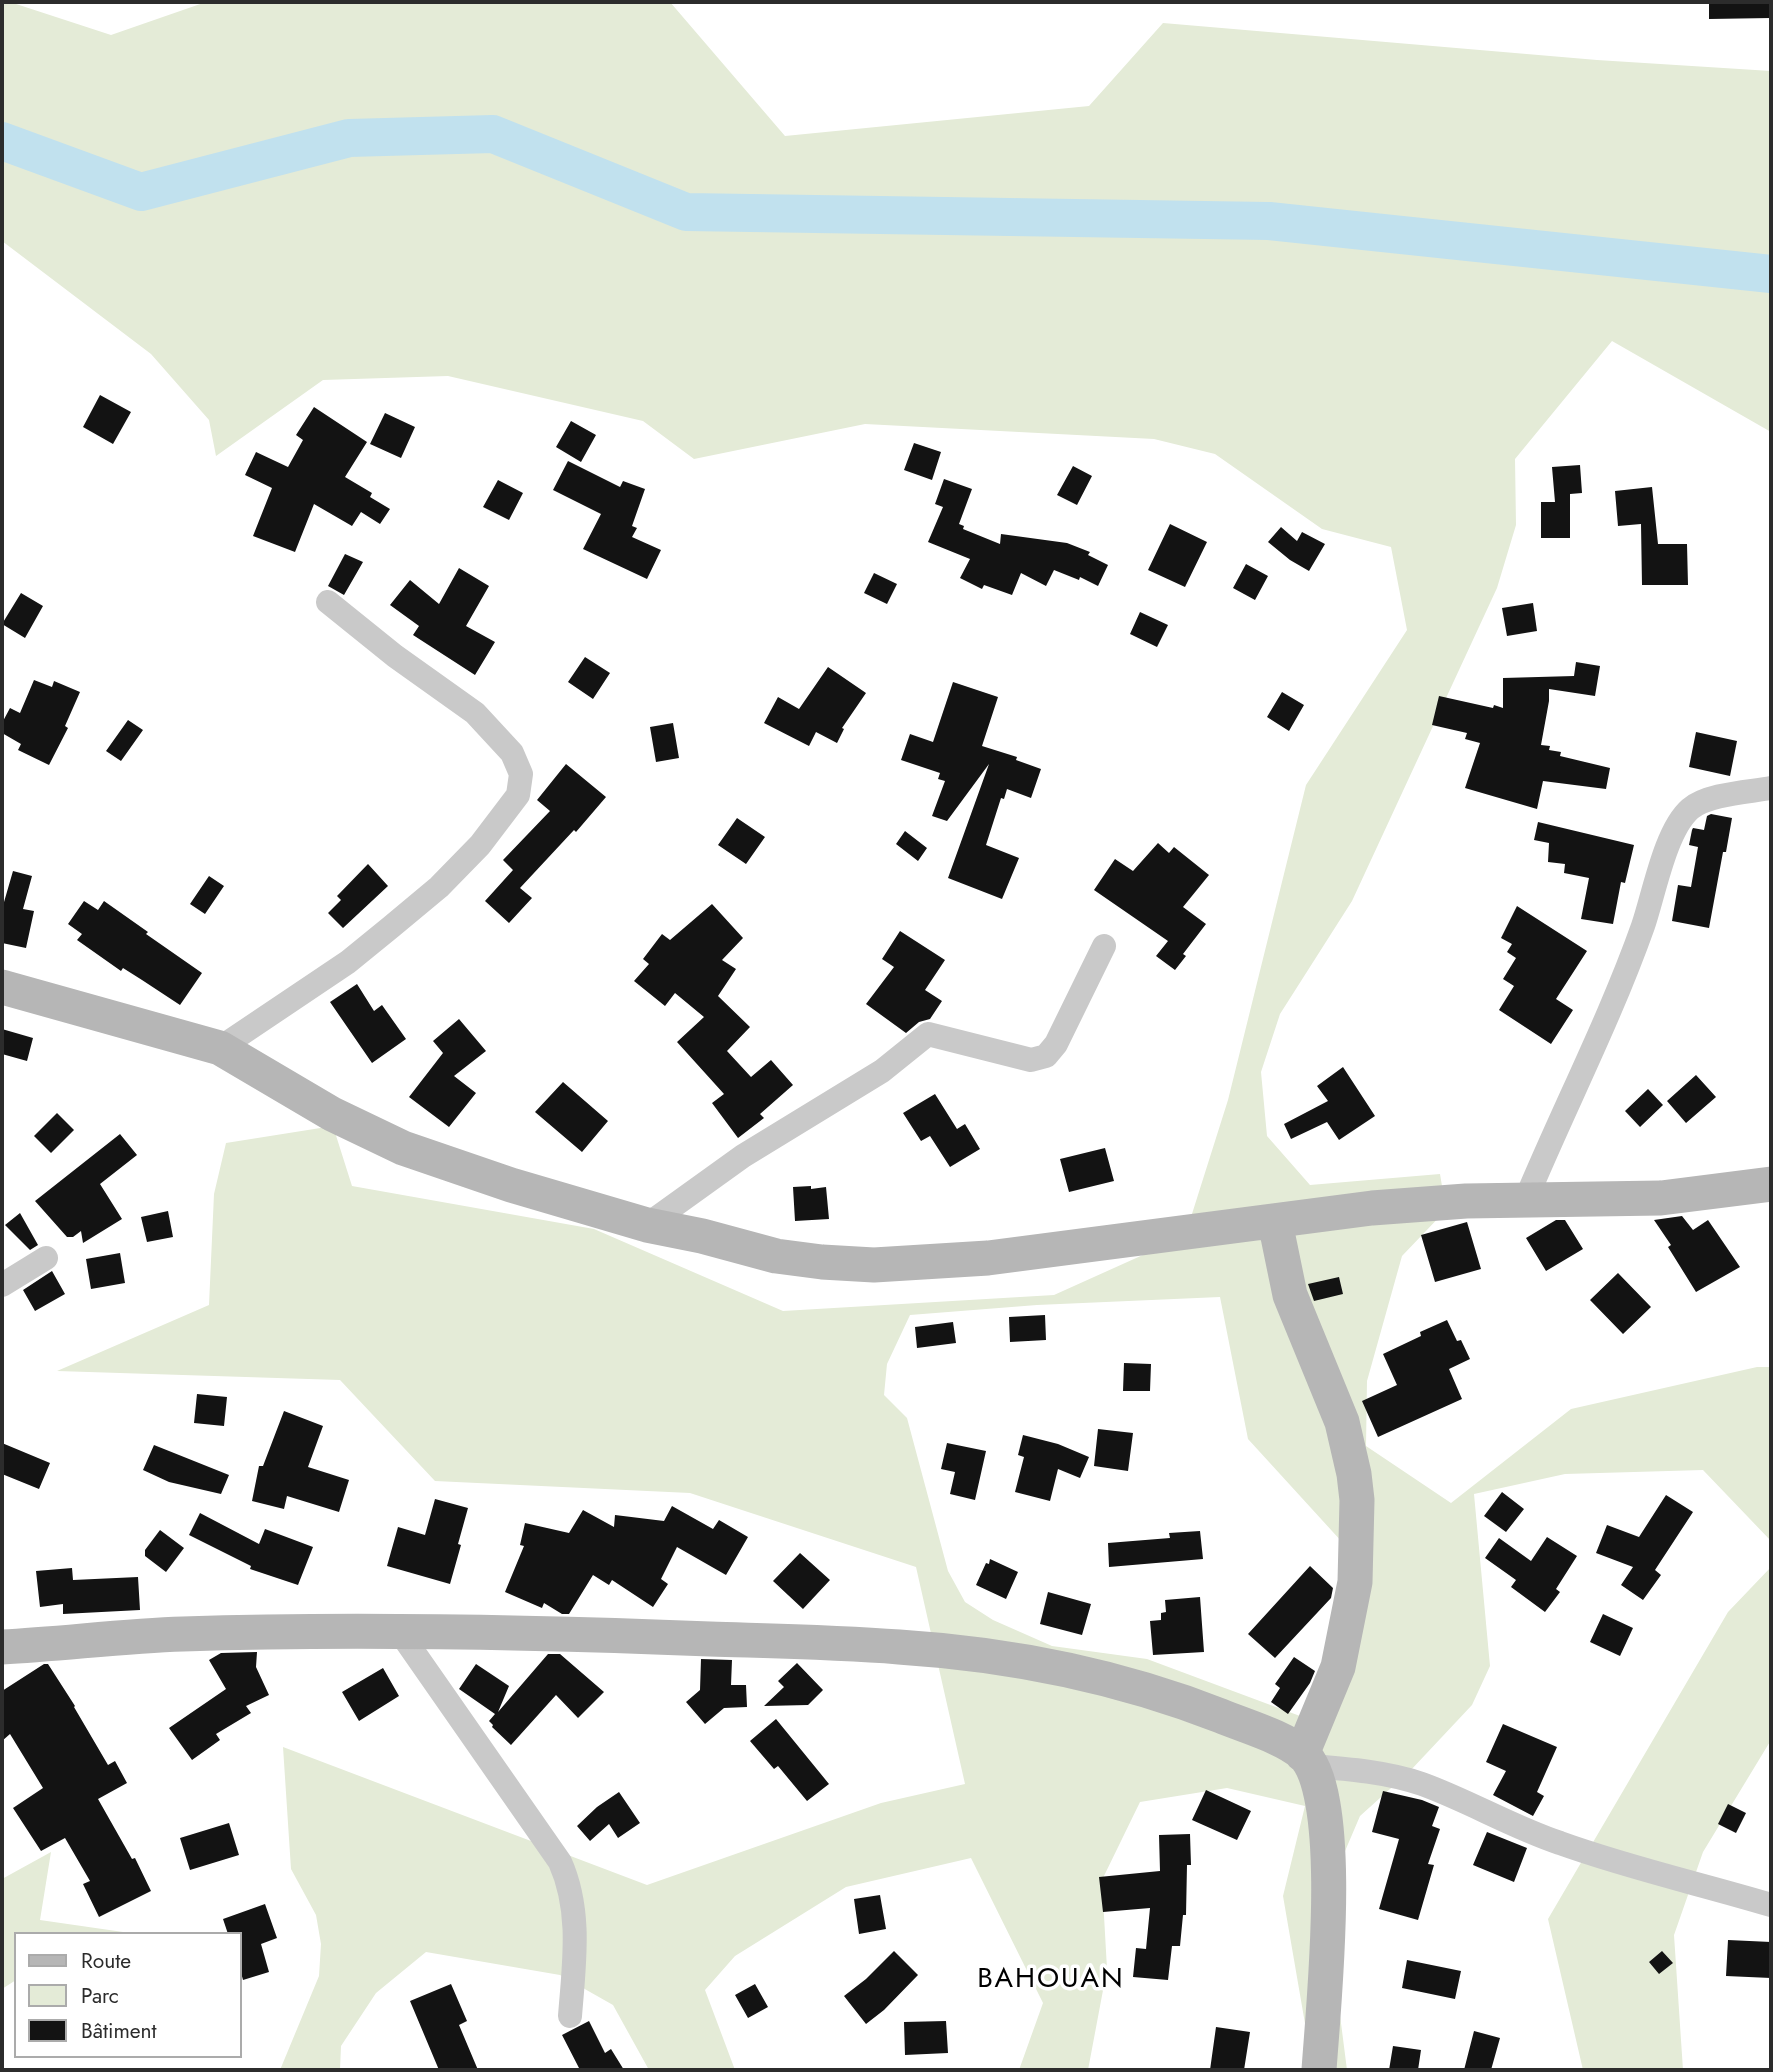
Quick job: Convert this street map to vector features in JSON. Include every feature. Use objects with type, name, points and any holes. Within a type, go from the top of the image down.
[{"type":"street","points":[[220,1048],[348,962],[391,928],[439,887],[480,845],[518,795],[522,774],[512,753],[475,713],[395,656],[328,602]]},
{"type":"street","points":[[1526,1199],[1643,927],[1665,852],[1688,810],[1701,802],[1771,788]]},
{"type":"street","points":[[647,1225],[743,1156],[882,1071],[928,1034],[1031,1060],[1046,1056],[1056,1044],[1104,946]]},
{"type":"street","points":[[2,987],[220,1048],[332,1114],[403,1148],[511,1185],[647,1225],[702,1236],[776,1256],[822,1262],[874,1265],[988,1258],[1371,1208],[1465,1201],[1661,1198],[1771,1184]]},
{"type":"street","points":[[1275,1222],[1290,1295],[1342,1422],[1357,1500],[1355,1582],[1338,1667],[1307,1760],[1323,1803],[1329,1843],[1328,1940],[1319,2070]]},
{"type":"street","points":[[2,1285],[46,1258]]},
{"type":"street","points":[[399,1630],[560,1862],[569,1882],[575,1942],[570,2016]]},
{"type":"street","points":[[2,1647],[178,1634],[399,1630],[899,1647],[992,1657],[1083,1674],[1188,1703],[1262,1732],[1307,1760],[1367,1770],[1421,1784],[1508,1824],[1560,1843],[1607,1859],[1771,1905]]},
{"type":"green space","points":[[2,2],[10,2],[111,35],[206,2],[670,2],[785,136],[1089,106],[1163,23],[1597,60],[1771,71],[1771,432],[1612,341],[1515,459],[1516,525],[1497,588],[1352,901],[1280,1014],[1261,1072],[1267,1136],[1310,1185],[1440,1174],[1446,1210],[1402,1256],[1367,1381],[1366,1446],[1451,1503],[1571,1409],[1757,1367],[1771,1367],[1771,1541],[1703,1470],[1565,1474],[1474,1494],[1490,1666],[1472,1705],[1410,1771],[1360,1816],[1325,1898],[1347,2070],[1313,2070],[1283,1896],[1305,1806],[1227,1788],[1140,1802],[1102,1880],[1107,1969],[1088,2070],[1019,2070],[1043,2003],[971,1858],[846,1887],[735,1956],[705,1990],[735,2070],[649,2070],[613,2005],[560,1975],[426,1952],[376,1993],[341,2046],[340,2070],[280,2070],[319,1976],[321,1944],[316,1915],[291,1869],[283,1747],[647,1885],[881,1803],[965,1784],[916,1567],[690,1493],[435,1481],[340,1380],[57,1371],[209,1305],[214,1194],[226,1143],[333,1126],[352,1186],[594,1229],[783,1311],[1054,1295],[1185,1236],[1228,1100],[1306,785],[1407,630],[1391,547],[1322,529],[1215,454],[1154,439],[865,424],[694,459],[643,421],[448,376],[323,380],[216,456],[209,420],[151,354],[2,241]],"holes":[[[1220,1297],[1248,1439],[1353,1554],[1328,1702],[1300,1716],[1147,1659],[1052,1646],[993,1620],[965,1602],[948,1571],[907,1418],[884,1395],[887,1364],[910,1315],[1037,1305]]]},
{"type":"green space","points":[[1771,1567],[1771,1740],[1703,1852],[1674,1935],[1683,2070],[1583,2070],[1548,1919],[1728,1612]]},
{"type":"green space","points":[[51,1852],[40,1920],[123,1932],[14,1932],[14,1981],[2,1989],[2,1879]]},
{"type":"building","points":[[1709,2],[1771,2],[1771,18],[1709,19]]},
{"type":"building","points":[[100,395],[131,412],[113,444],[83,427]]},
{"type":"building","points":[[314,407],[367,442],[345,477],[372,493],[370,497],[390,509],[380,524],[361,512],[352,526],[314,504],[295,552],[253,536],[272,488],[245,475],[256,452],[288,467],[303,440],[296,435]]},
{"type":"building","points":[[385,413],[415,427],[401,458],[370,444]]},
{"type":"building","points":[[571,421],[596,435],[581,462],[556,447]]},
{"type":"building","points":[[914,443],[941,452],[932,480],[904,470]]},
{"type":"building","points":[[568,461],[620,487],[623,481],[645,489],[632,526],[637,528],[632,537],[661,550],[647,579],[583,549],[601,514],[553,490]]},
{"type":"building","points":[[1580,465],[1582,493],[1570,494],[1570,538],[1541,538],[1541,502],[1555,502],[1552,467]]},
{"type":"building","points":[[1073,466],[1092,476],[1077,505],[1057,495]]},
{"type":"building","points":[[944,479],[972,489],[959,524],[964,526],[963,529],[1000,544],[1001,534],[1067,543],[1090,552],[1088,555],[1108,565],[1098,586],[1080,577],[1079,580],[1054,570],[1046,586],[1021,573],[1012,595],[984,585],[982,589],[960,578],[970,559],[928,542],[943,507],[935,504]]},
{"type":"building","points":[[498,480],[523,493],[509,520],[483,507]]},
{"type":"building","points":[[1652,487],[1658,544],[1687,544],[1688,585],[1642,585],[1641,524],[1618,526],[1615,491]]},
{"type":"building","points":[[1170,524],[1207,542],[1185,587],[1148,570]]},
{"type":"building","points":[[1281,527],[1297,541],[1302,532],[1325,544],[1309,571],[1268,542]]},
{"type":"building","points":[[345,554],[363,562],[344,595],[328,586]]},
{"type":"building","points":[[1246,564],[1268,576],[1255,600],[1233,588]]},
{"type":"building","points":[[459,568],[489,586],[466,626],[495,642],[475,675],[413,635],[419,626],[390,605],[410,580],[439,604]]},
{"type":"building","points":[[874,573],[897,584],[887,604],[864,593]]},
{"type":"building","points":[[21,593],[43,606],[25,638],[2,624]]},
{"type":"building","points":[[1533,603],[1537,631],[1507,636],[1502,608]]},
{"type":"building","points":[[1140,612],[1168,625],[1157,647],[1130,634]]},
{"type":"building","points":[[585,657],[610,673],[593,699],[568,682]]},
{"type":"building","points":[[1576,662],[1600,666],[1595,696],[1549,689],[1541,745],[1561,752],[1560,756],[1610,768],[1606,789],[1543,781],[1537,809],[1465,788],[1480,743],[1465,739],[1467,733],[1432,725],[1439,696],[1503,708],[1503,678],[1574,676]]},
{"type":"building","points":[[828,667],[866,693],[842,728],[844,729],[837,743],[816,732],[809,746],[764,723],[778,697],[799,709]]},
{"type":"building","points":[[34,680],[52,687],[54,681],[80,692],[65,726],[68,728],[49,765],[18,750],[21,744],[2,733],[2,723],[10,708],[20,713]]},
{"type":"building","points":[[953,682],[998,697],[982,746],[1017,757],[1016,760],[1041,769],[1031,798],[1007,789],[1004,799],[1001,798],[986,845],[1019,858],[1002,899],[948,878],[989,764],[947,821],[932,816],[945,781],[938,779],[940,773],[901,760],[910,734],[933,742]]},
{"type":"building","points":[[1282,692],[1304,705],[1289,731],[1267,717]]},
{"type":"building","points":[[128,720],[143,730],[121,761],[106,751]]},
{"type":"building","points":[[673,723],[679,758],[656,762],[650,727]]},
{"type":"building","points":[[1696,732],[1737,741],[1730,776],[1689,767]]},
{"type":"building","points":[[566,764],[606,797],[576,832],[574,830],[520,888],[532,898],[509,923],[485,901],[513,870],[503,860],[550,811],[537,800]]},
{"type":"building","points":[[1711,814],[1732,818],[1709,928],[1672,921],[1678,885],[1691,887],[1698,847],[1689,845],[1692,830],[1704,830],[1707,816]]},
{"type":"building","points":[[737,818],[765,837],[746,864],[718,845]]},
{"type":"building","points":[[1538,822],[1634,845],[1625,883],[1621,882],[1613,924],[1581,919],[1589,878],[1564,873],[1565,864],[1548,862],[1549,843],[1534,840]]},
{"type":"building","points":[[905,831],[927,848],[918,861],[896,844]]},
{"type":"building","points":[[1158,843],[1169,853],[1174,847],[1209,875],[1183,907],[1206,924],[1183,954],[1186,956],[1175,970],[1156,956],[1168,941],[1094,890],[1115,859],[1133,871]]},
{"type":"building","points":[[368,864],[388,886],[343,928],[328,913],[341,900],[337,896]]},
{"type":"building","points":[[13,871],[32,876],[23,909],[34,911],[26,948],[2,943],[2,909]]},
{"type":"building","points":[[209,876],[224,886],[205,914],[190,904]]},
{"type":"building","points":[[84,901],[98,910],[104,901],[202,973],[180,1005],[123,968],[121,971],[77,940],[82,934],[68,924]]},
{"type":"building","points":[[712,904],[743,938],[722,960],[736,969],[718,996],[750,1027],[727,1051],[751,1077],[771,1060],[793,1085],[760,1114],[764,1118],[738,1138],[712,1103],[724,1094],[677,1042],[704,1017],[675,993],[665,1006],[634,981],[649,964],[643,959],[662,934],[670,940]]},
{"type":"building","points":[[1517,906],[1587,951],[1556,999],[1573,1010],[1551,1044],[1499,1010],[1514,986],[1503,979],[1516,958],[1507,952],[1512,944],[1501,938]]},
{"type":"building","points":[[900,931],[945,960],[925,990],[942,1001],[930,1019],[919,1022],[906,1033],[866,1004],[894,967],[882,959]]},
{"type":"building","points":[[357,984],[374,1011],[382,1005],[406,1039],[372,1063],[330,1002]]},
{"type":"building","points":[[459,1019],[486,1051],[454,1076],[476,1093],[449,1127],[409,1097],[443,1053],[433,1041]]},
{"type":"building","points":[[2,1029],[33,1038],[27,1061],[2,1054]]},
{"type":"building","points":[[1343,1067],[1375,1116],[1339,1140],[1327,1122],[1291,1139],[1284,1124],[1328,1101],[1317,1086]]},
{"type":"building","points":[[1696,1075],[1716,1097],[1686,1123],[1667,1101]]},
{"type":"building","points":[[563,1082],[608,1121],[582,1152],[535,1112]]},
{"type":"building","points":[[1648,1089],[1663,1105],[1640,1127],[1625,1111]]},
{"type":"building","points":[[935,1094],[957,1129],[965,1124],[980,1149],[950,1167],[930,1136],[921,1141],[903,1113]]},
{"type":"building","points":[[57,1113],[74,1130],[51,1153],[34,1136]]},
{"type":"building","points":[[120,1134],[137,1155],[100,1184],[122,1219],[83,1243],[81,1231],[73,1237],[67,1237],[35,1201]]},
{"type":"building","points":[[1105,1148],[1114,1181],[1069,1192],[1060,1159]]},
{"type":"building","points":[[811,1186],[811,1189],[826,1187],[829,1219],[795,1221],[793,1187]]},
{"type":"building","points":[[168,1211],[173,1237],[147,1242],[141,1217]]},
{"type":"building","points":[[20,1213],[38,1245],[30,1250],[5,1225]]},
{"type":"building","points":[[1682,1216],[1693,1230],[1708,1220],[1740,1267],[1696,1292],[1654,1220]]},
{"type":"building","points":[[1556,1220],[1565,1220],[1583,1249],[1546,1271],[1526,1238]]},
{"type":"building","points":[[1467,1222],[1481,1269],[1435,1282],[1421,1235]]},
{"type":"building","points":[[120,1253],[125,1283],[91,1289],[86,1259]]},
{"type":"building","points":[[52,1271],[65,1294],[35,1311],[23,1290]]},
{"type":"building","points":[[1618,1273],[1651,1307],[1623,1334],[1590,1300]]},
{"type":"building","points":[[1339,1277],[1343,1294],[1314,1301],[1308,1284]]},
{"type":"building","points":[[1045,1315],[1046,1340],[1010,1342],[1009,1317]]},
{"type":"building","points":[[1447,1320],[1470,1359],[1449,1369],[1462,1399],[1378,1437],[1362,1401],[1397,1385],[1383,1354]]},
{"type":"building","points":[[953,1322],[956,1343],[917,1348],[915,1327]]},
{"type":"building","points":[[1124,1363],[1151,1364],[1150,1391],[1123,1391]]},
{"type":"building","points":[[197,1394],[227,1397],[224,1426],[194,1423]]},
{"type":"building","points":[[284,1411],[323,1426],[308,1467],[349,1480],[339,1512],[287,1496],[284,1509],[252,1501],[259,1466],[263,1466]]},
{"type":"building","points":[[1098,1429],[1133,1433],[1128,1471],[1094,1466]]},
{"type":"building","points":[[1023,1435],[1058,1444],[1089,1457],[1080,1478],[1058,1469],[1050,1501],[1015,1492],[1024,1457],[1018,1455]]},
{"type":"building","points":[[2,1443],[50,1463],[39,1489],[2,1474]]},
{"type":"building","points":[[947,1443],[986,1451],[975,1500],[950,1494],[955,1472],[941,1469]]},
{"type":"building","points":[[154,1445],[229,1475],[221,1494],[169,1482],[143,1470]]},
{"type":"building","points":[[1502,1492],[1524,1509],[1506,1532],[1484,1516]]},
{"type":"building","points":[[1666,1495],[1693,1512],[1655,1570],[1661,1575],[1643,1600],[1621,1585],[1633,1567],[1596,1553],[1607,1525],[1639,1537]]},
{"type":"building","points":[[435,1499],[468,1508],[450,1584],[387,1566],[398,1527],[425,1535]]},
{"type":"building","points":[[672,1506],[713,1529],[719,1520],[748,1537],[726,1575],[677,1547],[661,1579],[668,1584],[653,1607],[612,1580],[609,1585],[593,1575],[569,1614],[562,1614],[544,1603],[542,1608],[505,1592],[524,1546],[520,1545],[525,1523],[569,1533],[583,1510],[614,1527],[615,1515],[664,1521]]},
{"type":"building","points":[[200,1513],[259,1544],[265,1529],[313,1547],[298,1585],[250,1569],[251,1566],[189,1535]]},
{"type":"building","points":[[160,1530],[184,1548],[166,1572],[145,1556],[145,1550]]},
{"type":"building","points":[[1200,1531],[1203,1559],[1109,1567],[1108,1543],[1170,1538],[1169,1533]]},
{"type":"building","points":[[1547,1537],[1577,1556],[1556,1589],[1560,1592],[1545,1612],[1511,1587],[1516,1580],[1485,1558],[1499,1538],[1531,1561]]},
{"type":"building","points":[[800,1553],[830,1580],[803,1609],[773,1581]]},
{"type":"building","points":[[990,1559],[1018,1572],[1006,1599],[976,1585]]},
{"type":"building","points":[[1310,1566],[1333,1588],[1331,1598],[1275,1658],[1248,1634]]},
{"type":"building","points":[[72,1568],[73,1580],[138,1577],[140,1610],[63,1614],[63,1604],[40,1607],[36,1571]]},
{"type":"building","points":[[1048,1592],[1091,1604],[1082,1635],[1040,1624]]},
{"type":"building","points":[[1200,1597],[1204,1652],[1153,1655],[1150,1621],[1161,1620],[1161,1613],[1166,1612],[1165,1600]]},
{"type":"building","points":[[1603,1614],[1633,1628],[1620,1656],[1590,1642]]},
{"type":"building","points":[[257,1652],[256,1667],[269,1695],[246,1706],[251,1713],[216,1734],[220,1740],[192,1760],[169,1728],[226,1689],[209,1660],[221,1653]]},
{"type":"building","points":[[548,1654],[560,1654],[604,1692],[578,1718],[556,1695],[511,1745],[492,1727],[489,1721],[495,1714],[459,1689],[476,1664],[509,1686],[498,1712]]},
{"type":"building","points":[[1294,1657],[1315,1671],[1310,1683],[1288,1714],[1271,1702],[1280,1688],[1275,1684]]},
{"type":"building","points":[[701,1659],[732,1660],[731,1685],[746,1685],[747,1707],[724,1708],[705,1724],[686,1702],[700,1690]]},
{"type":"building","points":[[797,1663],[823,1690],[808,1705],[764,1706],[784,1687],[778,1681]]},
{"type":"building","points":[[48,1664],[75,1706],[108,1765],[115,1761],[127,1783],[98,1799],[132,1859],[135,1858],[151,1891],[99,1917],[83,1884],[90,1881],[65,1838],[41,1851],[13,1808],[43,1788],[10,1734],[2,1741],[2,1691]]},
{"type":"building","points":[[383,1668],[399,1696],[359,1721],[342,1692]]},
{"type":"building","points":[[776,1719],[829,1784],[807,1801],[778,1766],[774,1769],[750,1741]]},
{"type":"building","points":[[1503,1724],[1557,1747],[1537,1792],[1544,1796],[1533,1816],[1493,1795],[1506,1771],[1486,1762]]},
{"type":"building","points":[[1206,1790],[1251,1811],[1237,1840],[1192,1820]]},
{"type":"building","points":[[1383,1791],[1439,1807],[1432,1826],[1440,1829],[1428,1864],[1434,1865],[1418,1920],[1379,1909],[1399,1839],[1372,1832]]},
{"type":"building","points":[[619,1792],[640,1823],[618,1838],[609,1824],[590,1841],[577,1826],[597,1807]]},
{"type":"building","points":[[1728,1804],[1746,1813],[1736,1833],[1718,1824]]},
{"type":"building","points":[[229,1823],[239,1855],[190,1870],[180,1838]]},
{"type":"building","points":[[1487,1832],[1527,1848],[1514,1882],[1473,1865]]},
{"type":"building","points":[[1190,1834],[1191,1865],[1187,1865],[1186,1915],[1183,1915],[1180,1946],[1172,1946],[1168,1980],[1133,1977],[1136,1948],[1146,1949],[1150,1908],[1103,1912],[1099,1877],[1160,1871],[1159,1835]]},
{"type":"building","points":[[880,1895],[886,1929],[859,1934],[854,1899]]},
{"type":"building","points":[[265,1904],[277,1938],[261,1944],[269,1972],[243,1980],[242,1932],[227,1932],[223,1919]]},
{"type":"building","points":[[1728,1940],[1771,1942],[1771,1978],[1726,1976]]},
{"type":"building","points":[[894,1951],[918,1975],[884,2010],[866,2024],[844,1996]]},
{"type":"building","points":[[1662,1951],[1673,1963],[1659,1974],[1649,1962]]},
{"type":"building","points":[[1407,1960],[1461,1971],[1455,1999],[1402,1988]]},
{"type":"building","points":[[451,1984],[467,2021],[459,2025],[478,2070],[439,2070],[410,2001]]},
{"type":"building","points":[[755,1984],[768,2007],[748,2018],[735,1995]]},
{"type":"building","points":[[589,2021],[605,2053],[611,2049],[624,2070],[575,2070],[579,2068],[562,2035]]},
{"type":"building","points":[[946,2021],[948,2053],[905,2055],[904,2022]]},
{"type":"building","points":[[1216,2027],[1250,2032],[1244,2070],[1210,2070]]},
{"type":"building","points":[[1474,2031],[1500,2038],[1491,2070],[1464,2070]]},
{"type":"building","points":[[1393,2046],[1421,2050],[1418,2070],[1389,2070]]},
{"type":"waterway","points":[[2,141],[141,192],[349,138],[493,134],[686,212],[1269,221],[1771,274]]},
{"type":"district","name":"BAHOUAN","points":[[1051,1980]]}]
